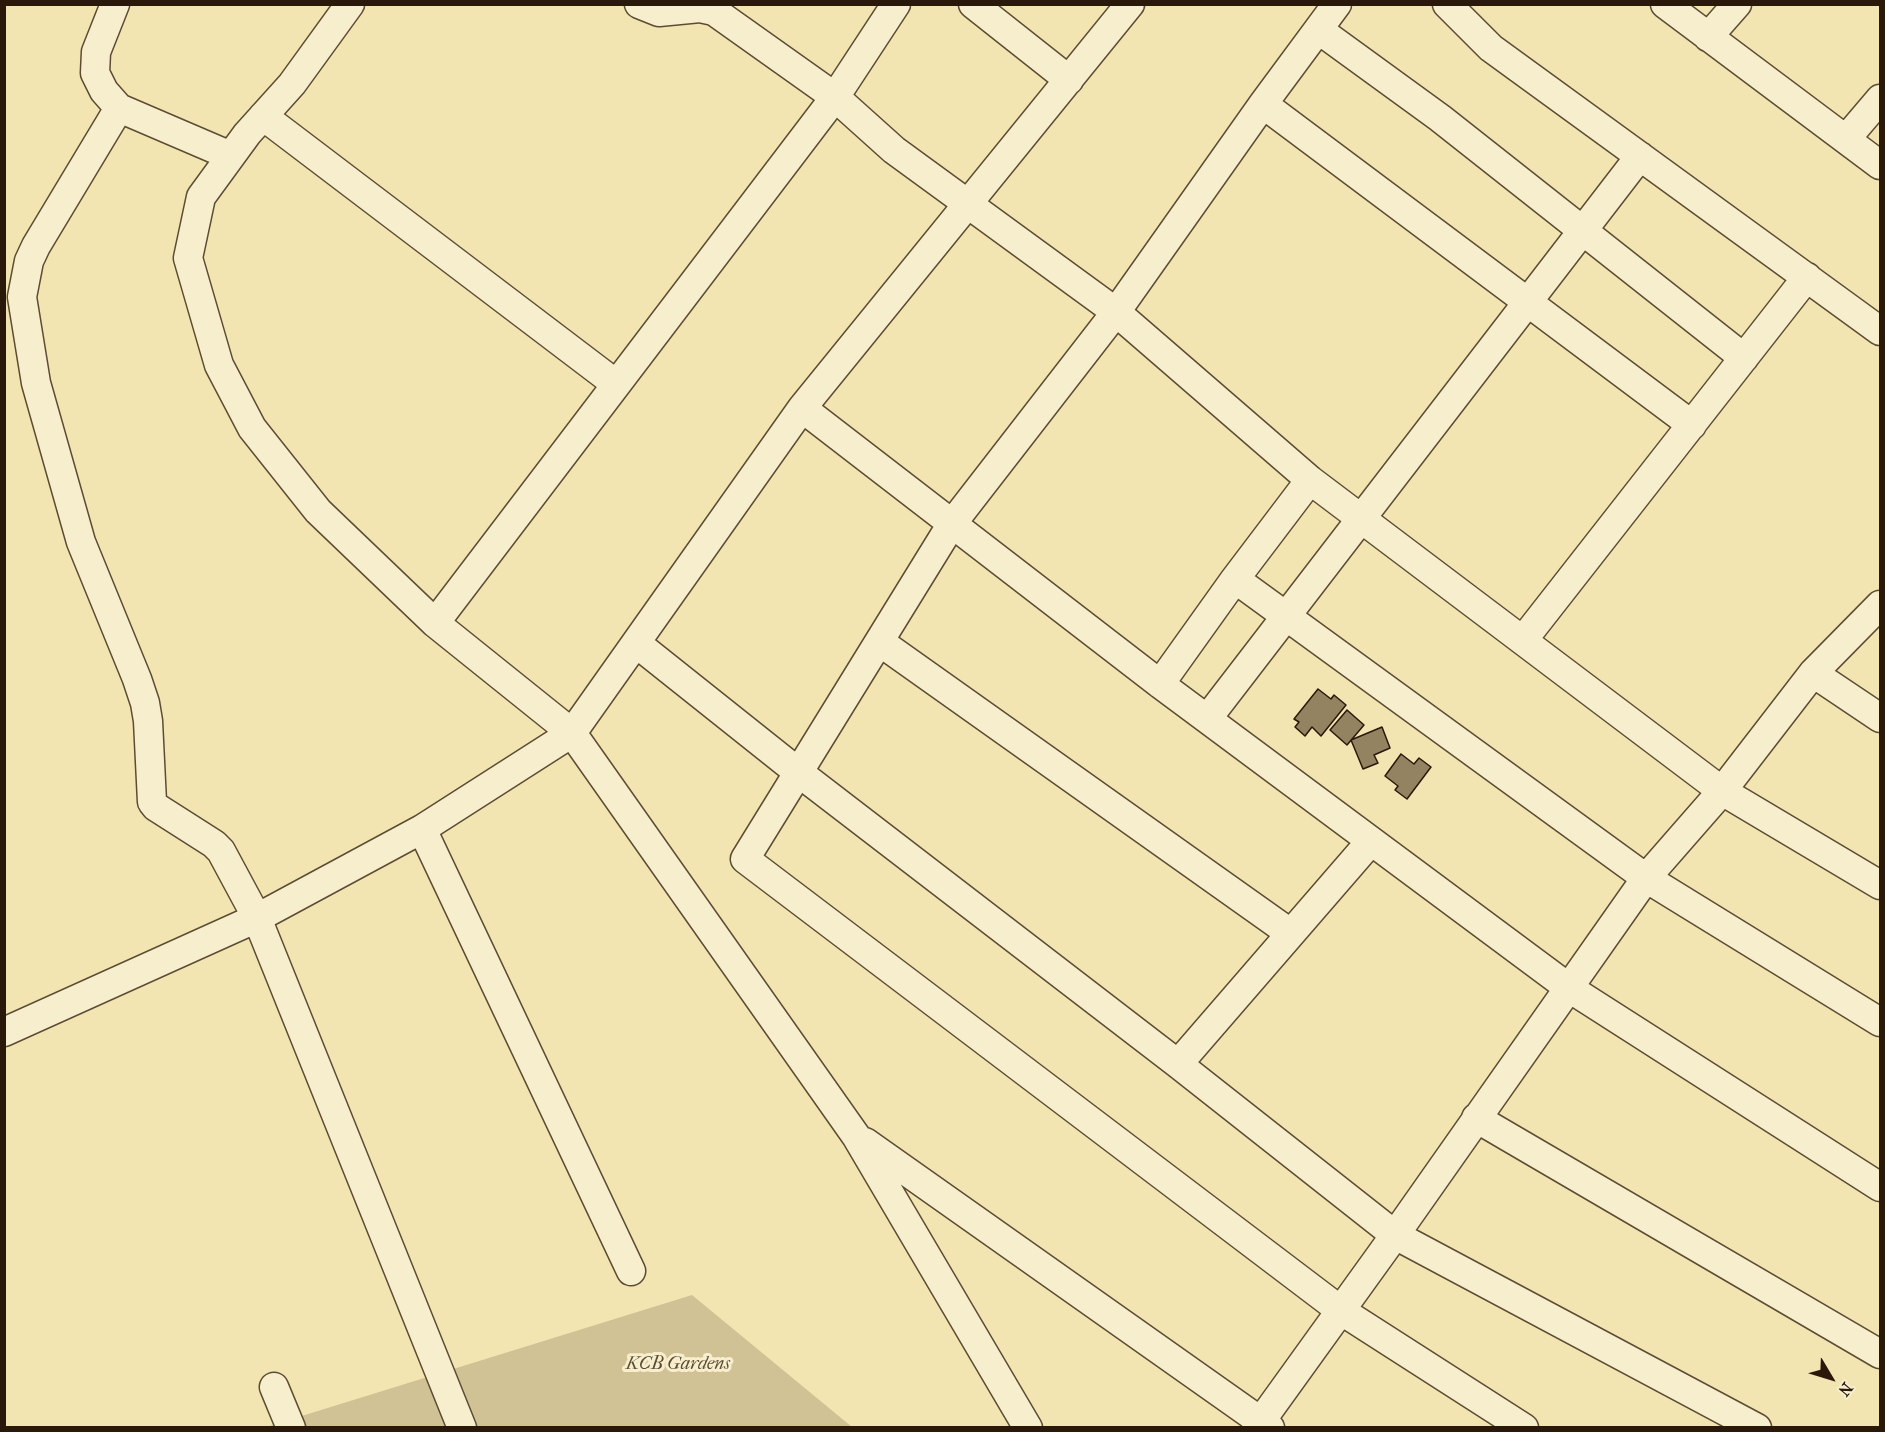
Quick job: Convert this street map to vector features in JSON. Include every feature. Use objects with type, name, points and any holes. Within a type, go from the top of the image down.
[{"type":"street","points":[[116,4],[96,52],[95,73],[104,91],[119,108],[231,156]]},
{"type":"street","points":[[350,4],[291,84],[231,156],[201,197],[188,258],[219,364],[252,428],[318,511],[435,623],[572,733],[856,1136],[1028,1428]]},
{"type":"street","points":[[639,4],[659,12],[700,8],[714,11],[835,97],[894,150],[1116,312],[1310,480],[1722,791],[1881,885]]},
{"type":"street","points":[[435,623],[835,97],[896,4]]},
{"type":"street","points":[[973,4],[1069,80]]},
{"type":"street","points":[[4,1032],[257,918],[422,829],[572,733],[802,408],[1130,4]]},
{"type":"street","points":[[1337,4],[1263,104],[1116,312],[951,525],[746,860],[1340,1310],[1524,1428]]},
{"type":"street","points":[[1447,4],[1491,48],[1881,331]]},
{"type":"street","points":[[1665,4],[1881,165]]},
{"type":"street","points":[[1708,37],[1737,4]]},
{"type":"street","points":[[1319,30],[1440,118],[1744,358]]},
{"type":"street","points":[[1846,139],[1881,99]]},
{"type":"street","points":[[1263,104],[1692,425]]},
{"type":"street","points":[[119,108],[29,261],[22,297],[36,383],[81,542],[145,703],[152,802],[156,807],[214,844],[221,852],[257,918],[462,1428]]},
{"type":"street","points":[[263,116],[616,384]]},
{"type":"street","points":[[1207,719],[1640,156]]},
{"type":"street","points":[[1523,640],[1807,277]]},
{"type":"street","points":[[802,408],[1160,684],[1569,988],[1881,1187]]},
{"type":"street","points":[[1160,684],[1310,480]]},
{"type":"street","points":[[1235,579],[1646,878],[1881,1022]]},
{"type":"street","points":[[856,1136],[1262,1425],[1340,1310],[1646,878],[1722,791],[1813,673],[1880,607]]},
{"type":"street","points":[[880,642],[1290,933]]},
{"type":"street","points":[[636,643],[798,772],[1178,1064],[1395,1235],[1757,1428]]},
{"type":"street","points":[[1813,673],[1881,718]]},
{"type":"street","points":[[422,829],[631,1271]]},
{"type":"street","points":[[1178,1064],[1371,841]]},
{"type":"street","points":[[1476,1118],[1881,1354]]},
{"type":"street","points":[[274,1387],[291,1428]]},
{"type":"green space","name":"KCB Gardens","points":[[692,1295],[852,1427],[263,1428]]},
{"type":"building","points":[[1318,689],[1331,699],[1334,695],[1346,705],[1321,736],[1312,727],[1305,736],[1295,727],[1299,722],[1294,719]]},
{"type":"building","points":[[1347,710],[1364,725],[1347,745],[1330,730]]},
{"type":"building","points":[[1382,727],[1390,748],[1374,755],[1378,763],[1363,769],[1351,740]]},
{"type":"building","points":[[1401,754],[1414,764],[1419,758],[1431,767],[1407,799],[1395,790],[1398,786],[1385,776]]}]
